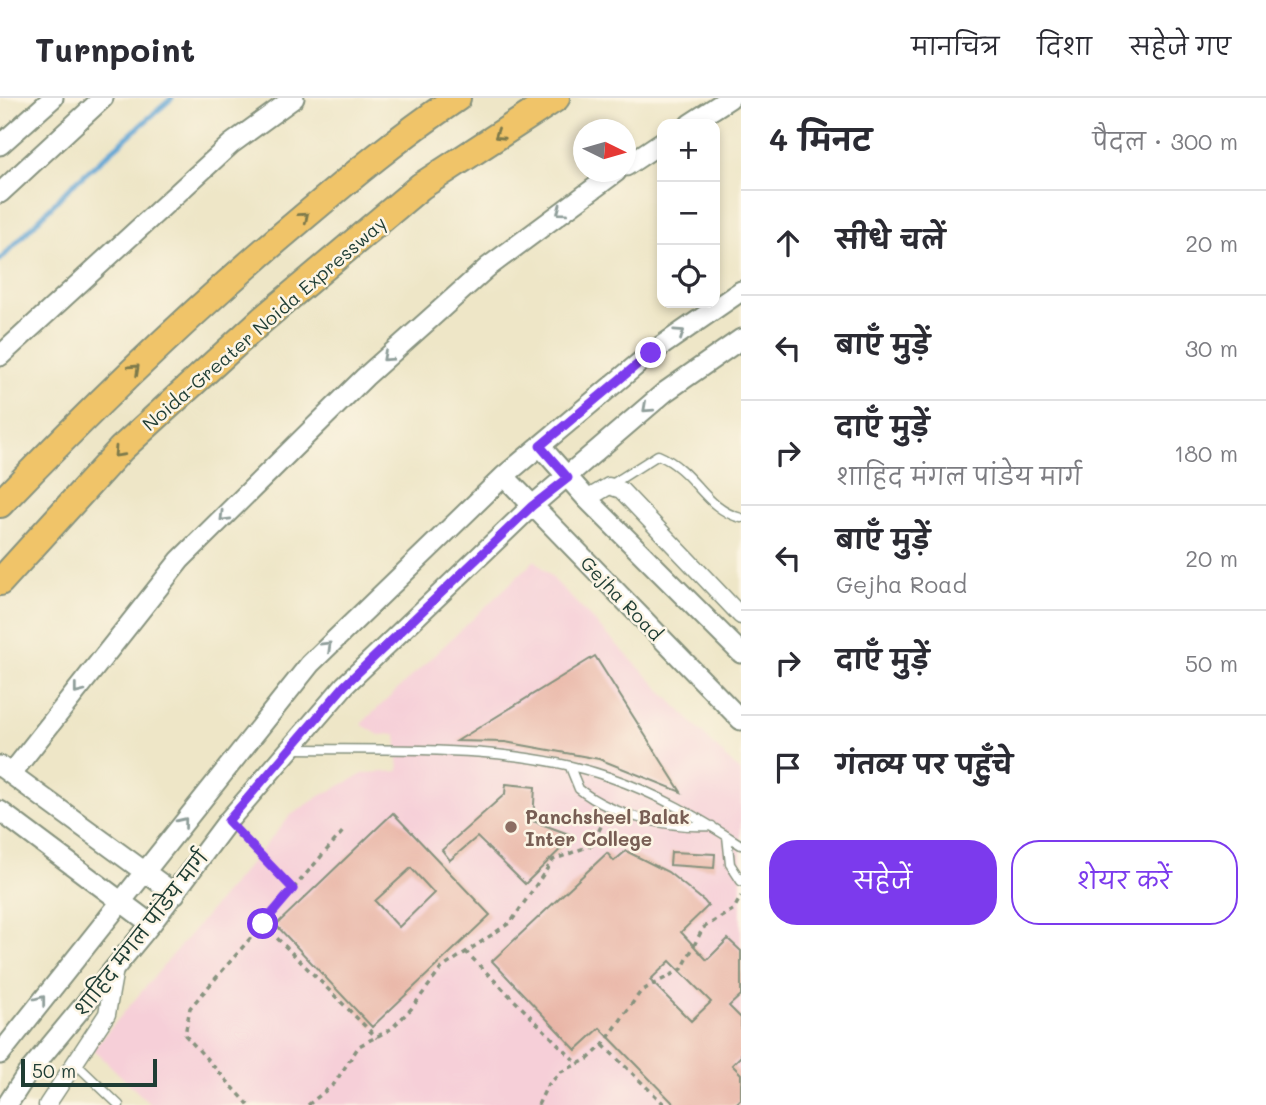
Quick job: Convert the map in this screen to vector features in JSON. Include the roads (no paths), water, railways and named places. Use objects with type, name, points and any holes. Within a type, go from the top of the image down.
[{"type":"highway","points":[[0,504],[83,418],[228,281],[399,137],[457,98]]},
{"type":"highway","name":"Noida-Greater Noida Expressway","points":[[0,582],[121,449],[262,320],[421,186],[556,98]]},
{"type":"street","points":[[0,145],[53,98]]},
{"type":"street","points":[[0,193],[103,98]]},
{"type":"street","points":[[0,356],[232,144],[294,98]]},
{"type":"street","points":[[698,119],[730,98]]},
{"type":"street","points":[[636,159],[657,145]]},
{"type":"street","points":[[175,894],[6,770],[190,551],[365,377],[488,267],[603,182]]},
{"type":"street","points":[[0,1054],[310,664],[504,476],[651,353],[741,291]]},
{"type":"street","name":"शाहिद मंगल पांडेय मार्ग","points":[[7,1105],[27,1074],[175,894],[228,821],[345,685],[532,506],[568,478],[665,392],[741,339]]},
{"type":"street","points":[[540,446],[587,499],[741,653]]},
{"type":"street","name":"Gejha Road","points":[[504,476],[741,720]]},
{"type":"street","points":[[587,499],[609,486],[621,491],[741,616]]},
{"type":"street","points":[[0,811],[151,924]]},
{"type":"street","points":[[47,1105],[111,1005],[115,969]]},
{"type":"lane","points":[[609,486],[658,455],[677,463],[708,499],[729,515],[741,518]]},
{"type":"lane","points":[[290,749],[482,754],[570,767],[609,777],[684,809],[741,845]]},
{"type":"lane","points":[[570,767],[579,789],[611,807],[671,825],[712,826]]},
{"type":"lane","points":[[727,836],[730,864],[741,881]]},
{"type":"lane","points":[[75,1063],[119,1105]]},
{"type":"waterway","points":[[0,260],[69,188],[172,98]]},
{"type":"place","name":"Panchsheel Balak Inter College","points":[[511,827]]}]
